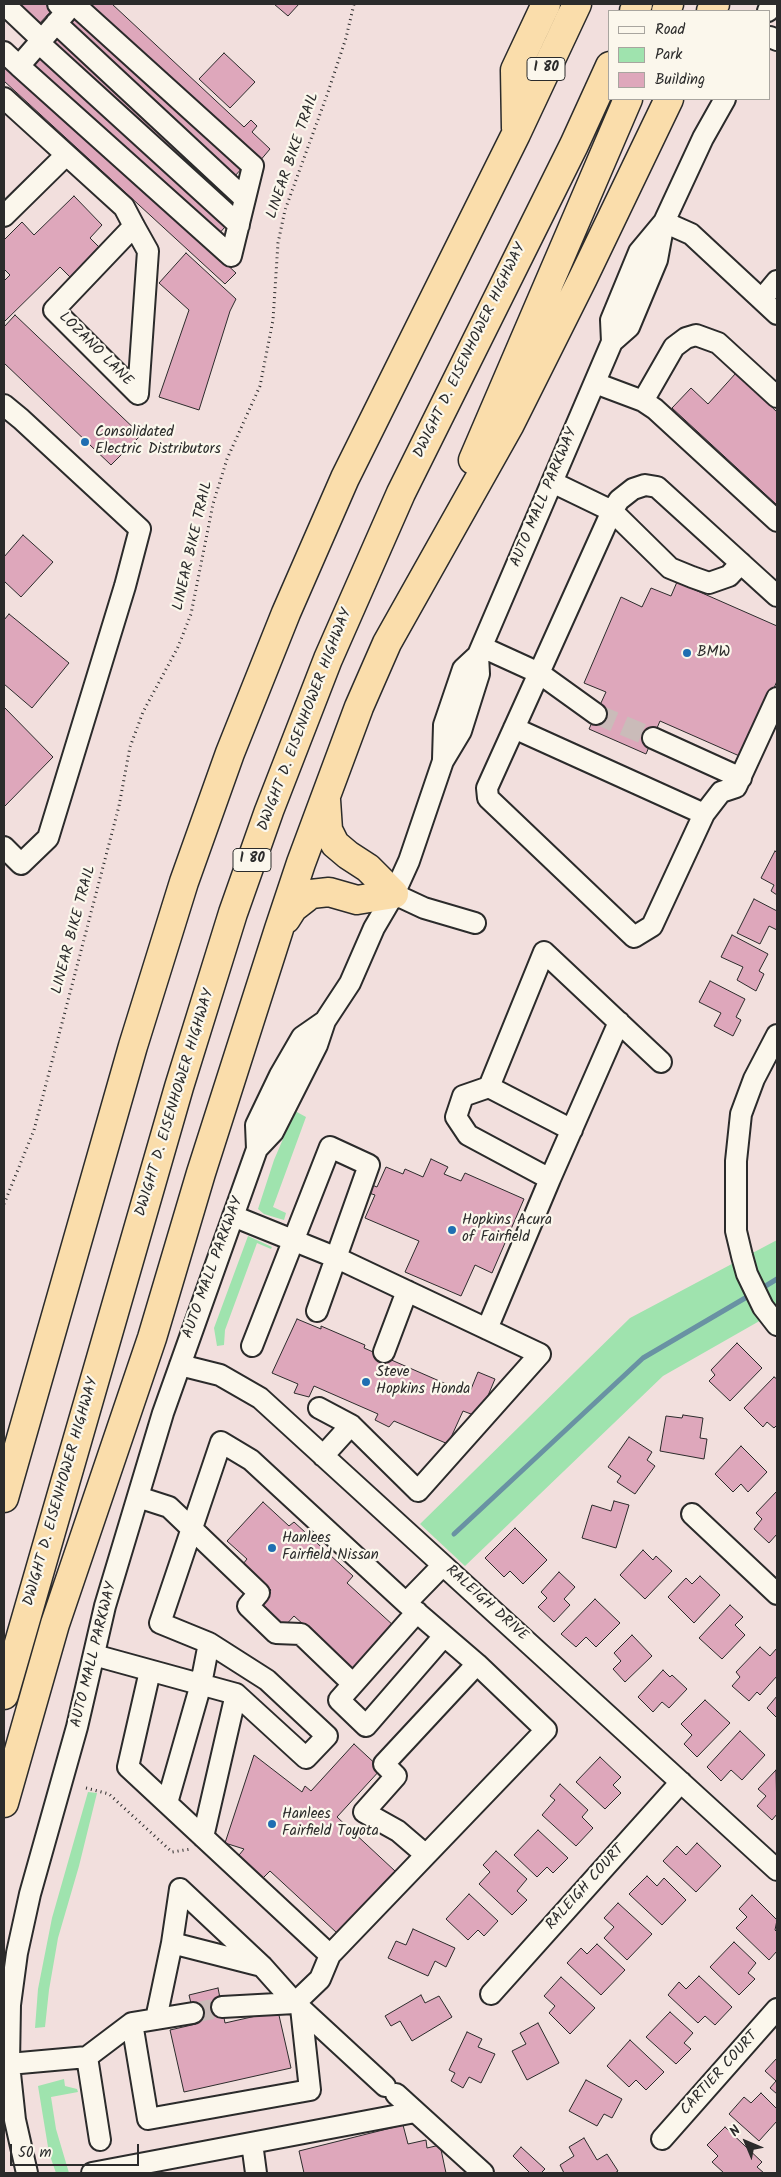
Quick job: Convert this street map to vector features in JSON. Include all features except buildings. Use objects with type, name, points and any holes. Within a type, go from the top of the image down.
[{"type":"highway","points":[[516,134],[515,70],[546,4]]},
{"type":"highway","name":"I 80","points":[[4,1498],[133,1046],[184,882],[230,753],[286,613],[344,478],[516,134],[577,4]]},
{"type":"highway","name":"DWIGHT D. EISENHOWER HIGHWAY","points":[[4,1695],[179,1087],[233,914],[269,810],[328,659],[401,493],[574,145],[608,70]]},
{"type":"highway","points":[[427,572],[461,486],[628,100]]},
{"type":"highway","points":[[4,1803],[55,1624],[152,1338],[201,1173],[279,929],[326,794],[359,707],[388,643],[509,426],[669,100]]},
{"type":"highway","points":[[326,794],[328,830],[335,844],[368,868],[394,894]]},
{"type":"highway","points":[[279,929],[293,908],[311,894],[329,892],[357,900],[394,894]]},
{"type":"street","points":[[4,4],[40,41],[239,225]]},
{"type":"street","points":[[18,66],[66,9]]},
{"type":"street","points":[[66,9],[245,199]]},
{"type":"street","points":[[4,52],[231,256],[253,166],[66,9]]},
{"type":"street","name":"LOZANO LANE","points":[[4,98],[124,207],[148,251],[138,394],[54,310],[134,226]]},
{"type":"street","name":"AUTO MALL PARKWAY","points":[[27,2173],[15,2120],[9,2064],[10,2005],[17,1953],[30,1894],[78,1727],[105,1606],[180,1365],[257,1149],[256,1125],[280,1075],[302,1037],[325,1021],[350,984],[374,928],[394,894],[409,861],[443,761],[461,731],[479,674],[480,651],[612,342],[610,320],[639,252],[664,222],[703,138],[724,100]]},
{"type":"street","points":[[4,216],[66,155]]},
{"type":"street","points":[[664,222],[691,234],[777,314]]},
{"type":"street","points":[[762,300],[777,281]]},
{"type":"street","points":[[643,401],[674,347],[686,338],[696,335],[718,343],[777,397]]},
{"type":"street","points":[[595,382],[643,401],[655,409],[777,521]]},
{"type":"street","points":[[4,405],[22,419],[140,529],[125,586],[48,838],[21,864],[4,847]]},
{"type":"street","points":[[552,482],[612,511],[670,568],[709,583],[729,576],[741,564]]},
{"type":"street","points":[[777,596],[657,486],[645,485],[633,489],[619,500],[612,511],[487,788],[488,798],[634,937],[652,926],[704,814],[720,792],[736,787],[777,698]]},
{"type":"street","points":[[480,651],[539,673],[596,714]]},
{"type":"street","points":[[514,728],[704,814]]},
{"type":"street","points":[[653,738],[741,778]]},
{"type":"street","points":[[394,894],[424,908],[475,923]]},
{"type":"street","points":[[489,1087],[544,952],[661,1062]]},
{"type":"street","points":[[487,1329],[619,1022]]},
{"type":"street","points":[[775,1322],[763,1307],[747,1274],[742,1256],[736,1231],[736,1161],[741,1114],[754,1079],[777,1035]]},
{"type":"street","points":[[550,1179],[468,1135],[456,1118],[463,1096],[489,1087],[572,1130]]},
{"type":"street","points":[[252,1346],[330,1147],[369,1165],[317,1311]]},
{"type":"street","points":[[233,1216],[337,1258],[540,1354],[418,1491],[351,1425],[319,1408]]},
{"type":"street","points":[[384,1352],[407,1291]]},
{"type":"street","name":"RALEIGH DRIVE","points":[[180,1365],[220,1375],[260,1398],[777,1870]]},
{"type":"street","points":[[323,1456],[351,1425]]},
{"type":"street","points":[[94,1655],[236,1694],[306,1758],[327,1736],[267,1680],[209,1643],[160,1623],[221,1442],[251,1460],[411,1608],[477,1664],[546,1730],[330,1955],[320,1979],[298,2005],[222,2007]]},
{"type":"street","points":[[138,1497],[169,1507],[259,1593],[248,1606],[276,1633],[301,1634],[353,1684]]},
{"type":"street","points":[[692,1514],[777,1594]]},
{"type":"street","points":[[443,1565],[339,1700],[366,1726],[444,1636]]},
{"type":"street","points":[[167,1803],[201,1684],[209,1643]]},
{"type":"street","points":[[426,1855],[398,1832],[364,1812],[396,1776],[384,1764],[477,1664]]},
{"type":"street","points":[[150,1671],[128,1767],[330,1955]]},
{"type":"street","points":[[204,1838],[236,1694]]},
{"type":"street","name":"RALEIGH COURT","points":[[491,1994],[681,1782]]},
{"type":"street","points":[[156,2019],[172,1943],[180,1889],[262,1966],[298,2005],[483,2173]]},
{"type":"street","points":[[172,1943],[262,1966]]},
{"type":"street","points":[[132,2023],[148,2119],[310,2090],[298,2005]]},
{"type":"street","name":"CARTIER COURT","points":[[662,2139],[777,2009]]},
{"type":"street","points":[[9,2064],[87,2057],[132,2023],[193,2013]]},
{"type":"street","points":[[87,2057],[100,2140]]},
{"type":"street","points":[[92,2173],[415,2112]]},
{"type":"street","points":[[252,2143],[256,2173]]},
{"type":"path","name":"LINEAR BIKE TRAIL","points":[[4,1204],[34,1130],[119,806],[130,747],[143,712],[178,647],[191,614],[213,504],[227,459],[260,386],[273,320],[278,243],[285,210],[340,54],[354,4]]},
{"type":"green space","points":[[295,1111],[306,1117],[273,1207],[286,1213],[284,1220],[264,1214],[258,1209],[274,1160]]},
{"type":"green space","points":[[248,1236],[272,1247],[271,1249],[257,1243],[225,1330],[224,1345],[217,1346],[214,1328]]},
{"type":"green space","points":[[777,1240],[777,1311],[663,1376],[465,1566],[420,1524],[630,1318]]},
{"type":"green space","points":[[88,1792],[97,1793],[79,1866],[58,1938],[45,2027],[35,2028],[38,1989],[52,1918]]},
{"type":"green space","points":[[64,2079],[65,2086],[77,2089],[78,2092],[51,2097],[56,2129],[69,2173],[56,2173],[49,2153],[38,2086]]},
{"type":"waterway","points":[[759,1290],[777,1279]]},
{"type":"waterway","points":[[454,1534],[643,1358],[752,1294]]},
{"type":"tunnel","points":[[596,714],[653,738]]},
{"type":"tunnel","points":[[193,2013],[222,2007]]},
{"type":"place","name":"Consolidated Electric Distributors","points":[[85,442]]},
{"type":"place","name":"BMW","points":[[687,653]]},
{"type":"place","name":"Hopkins Acura of Fairfield","points":[[452,1230]]},
{"type":"place","name":"Steve Hopkins Honda","points":[[366,1382]]},
{"type":"place","name":"Hanlees Fairfield Nissan","points":[[272,1548]]},
{"type":"place","name":"Hanlees Fairfield Toyota","points":[[272,1824]]}]
